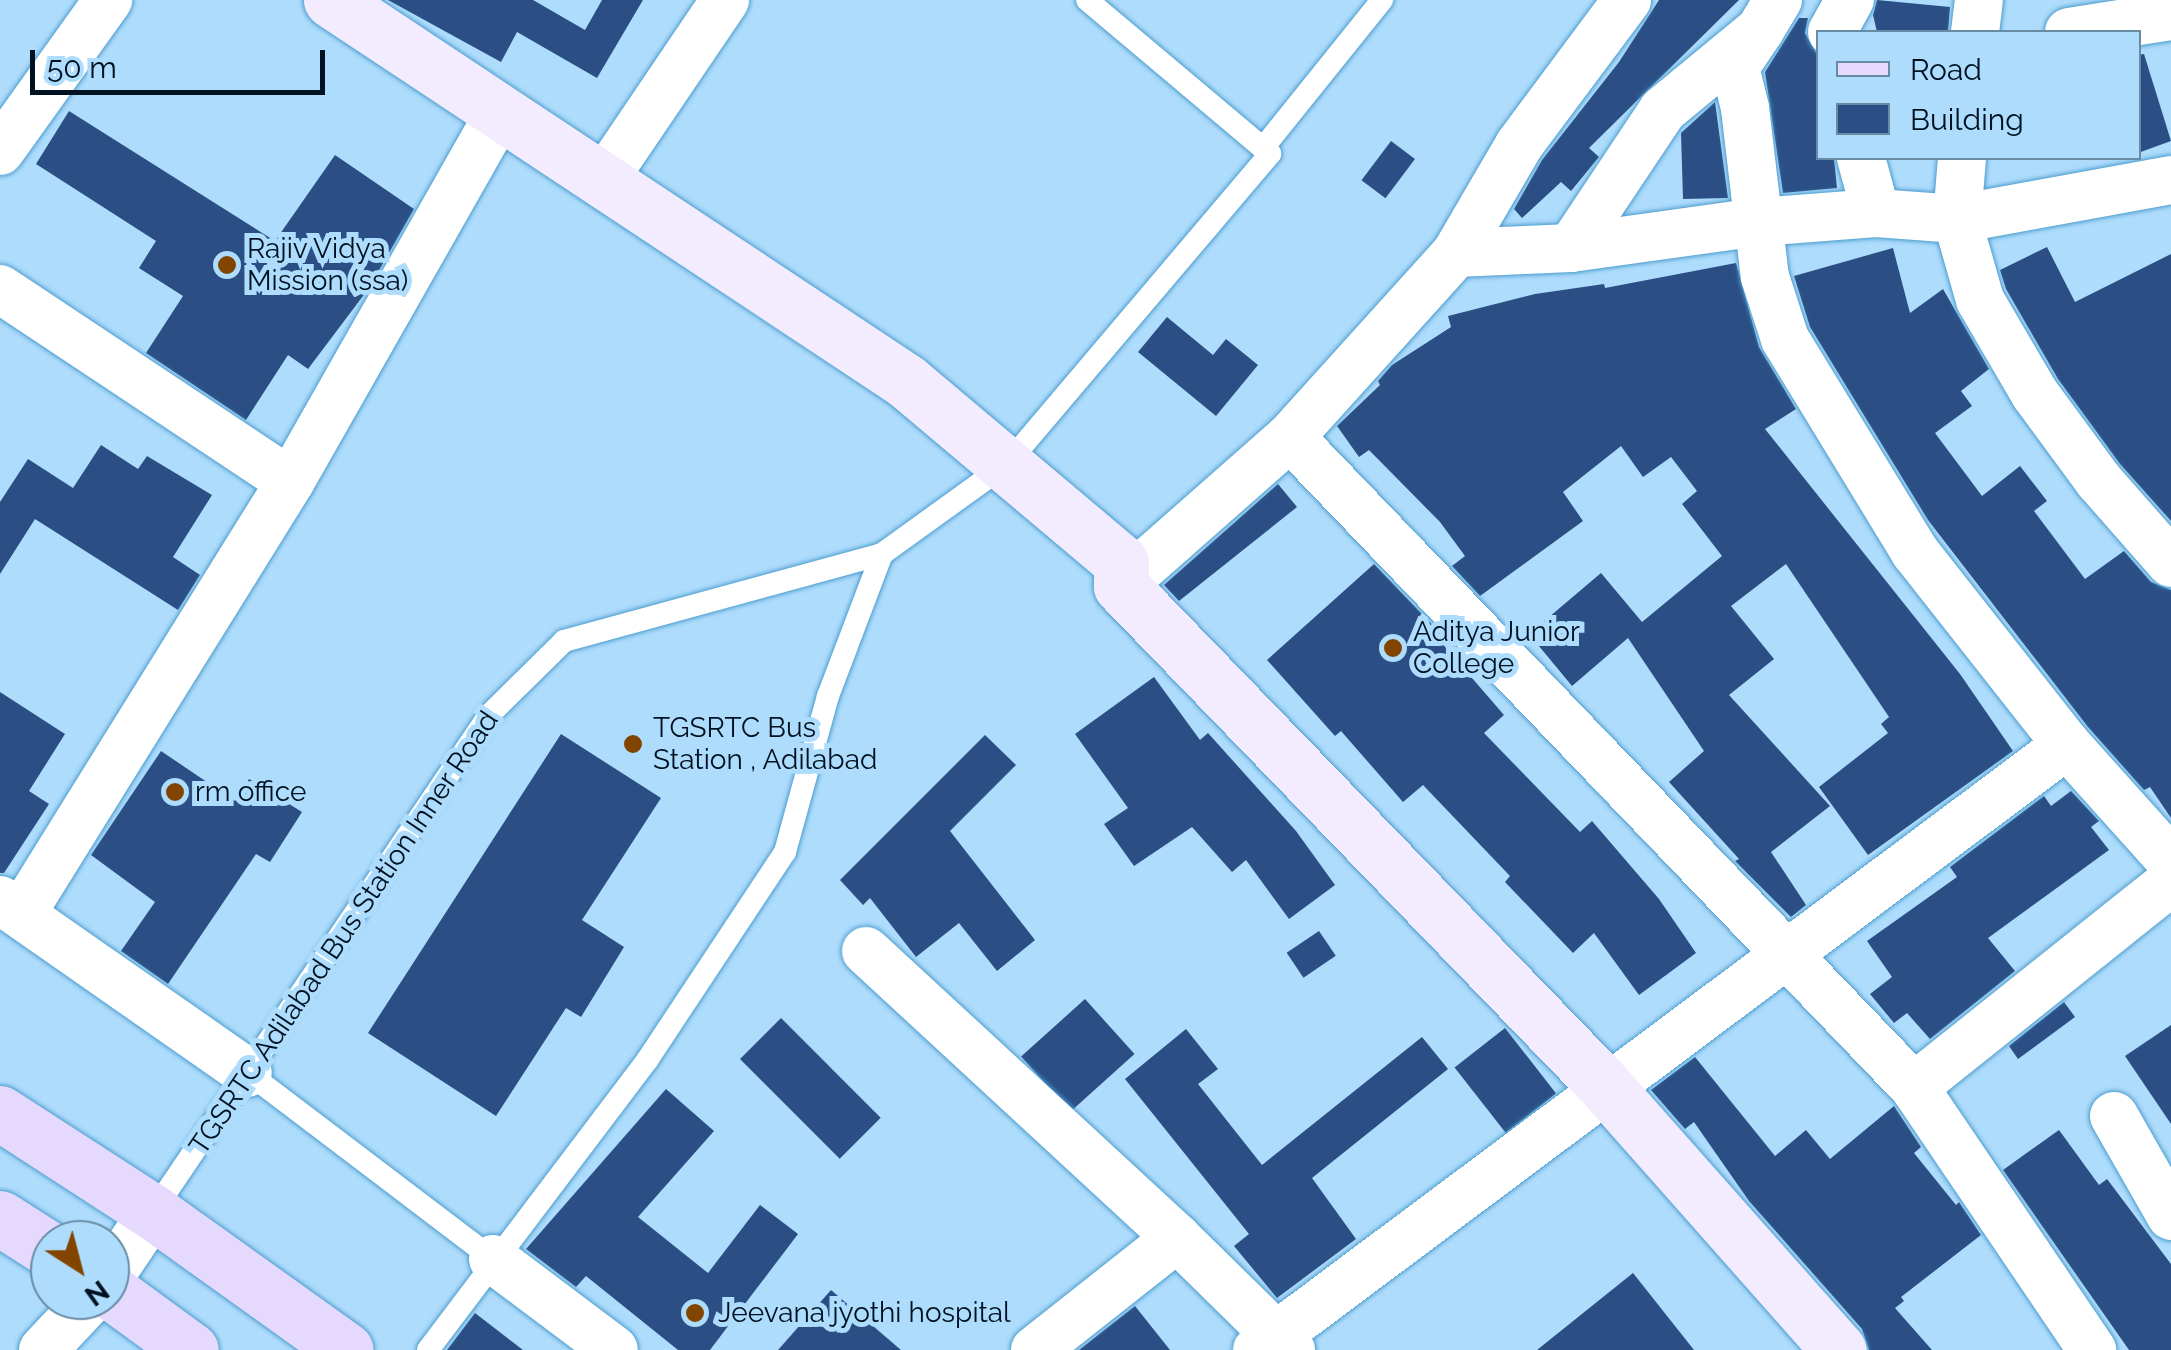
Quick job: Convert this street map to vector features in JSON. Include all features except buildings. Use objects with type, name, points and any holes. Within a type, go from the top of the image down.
[{"type":"main road","points":[[0,1114],[153,1212],[346,1350]]},
{"type":"main road","points":[[0,1218],[30,1237]]},
{"type":"main road","points":[[130,1306],[191,1350]]},
{"type":"street","points":[[0,151],[108,0]]},
{"type":"street","points":[[331,0],[906,382],[1122,562],[1122,586],[1606,1087],[1840,1350]]},
{"type":"street","points":[[604,180],[725,0]]},
{"type":"street","points":[[1122,586],[1290,437],[1456,252],[1519,145],[1627,0]]},
{"type":"street","points":[[1833,30],[1850,0]]},
{"type":"street","points":[[1976,30],[1979,0]]},
{"type":"street","points":[[2082,30],[2171,16],[2162,0]]},
{"type":"street","points":[[1571,248],[1663,110],[1769,15]]},
{"type":"street","points":[[1769,15],[1735,67],[1745,108],[1765,277],[1785,339],[1914,552],[2066,745],[2171,860]]},
{"type":"street","points":[[248,1073],[11,907],[290,482],[501,111]]},
{"type":"street","points":[[1862,160],[1876,213]]},
{"type":"street","points":[[1962,160],[1957,219],[1980,300],[2035,394],[2099,481],[2171,563]]},
{"type":"street","points":[[1456,252],[1571,248],[1758,222],[1876,213],[1957,219],[2171,180]]},
{"type":"street","points":[[0,289],[290,482]]},
{"type":"street","points":[[1290,437],[1914,1087],[2092,1350]]},
{"type":"street","points":[[866,951],[1177,1238],[1276,1345],[1606,1087],[2066,745]]},
{"type":"street","points":[[1914,1087],[2171,882]]},
{"type":"street","points":[[2114,1116],[2171,1216]]},
{"type":"street","points":[[130,1246],[153,1212]]},
{"type":"street","points":[[1035,1350],[1177,1238]]},
{"type":"street","points":[[493,1259],[614,1350]]},
{"type":"street","points":[[43,1350],[71,1320]]},
{"type":"lane","points":[[1086,0],[1262,148],[1382,0]]},
{"type":"lane","name":"TGSRTC Adilabad Bus Station Inner Road","points":[[153,1212],[489,715],[564,641],[882,554],[1007,464],[1270,154],[1262,148]]},
{"type":"lane","points":[[428,1350],[493,1259],[648,1059],[785,852],[828,696],[882,554]]},
{"type":"lane","points":[[248,1073],[493,1259]]},
{"type":"place","name":"Rajiv Vidya Mission (ssa)","points":[[227,265]]},
{"type":"place","name":"Aditya Junior College","points":[[1393,648]]},
{"type":"place","name":"TGSRTC Bus Station , Adilabad","points":[[633,744]]},
{"type":"place","name":"rm office","points":[[175,792]]},
{"type":"place","name":"Jeevana jyothi hospital","points":[[695,1313]]}]
